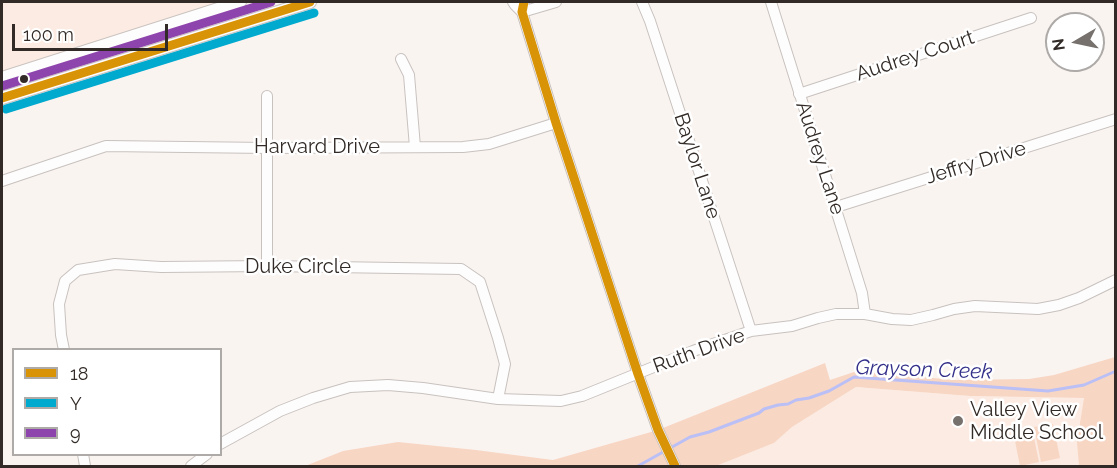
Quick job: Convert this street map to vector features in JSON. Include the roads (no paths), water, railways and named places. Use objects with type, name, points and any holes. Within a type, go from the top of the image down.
[{"type":"main road","points":[[2,78],[240,2]]},
{"type":"main road","points":[[2,98],[310,2]]},
{"type":"street","points":[[513,2],[523,7],[556,2]]},
{"type":"street","name":"Baylor Lane","points":[[642,2],[751,331]]},
{"type":"street","name":"Audrey Lane","points":[[771,2],[862,293],[865,314]]},
{"type":"street","points":[[523,7],[556,123],[638,374],[658,430],[675,466]]},
{"type":"street","name":"Audrey Court","points":[[799,94],[1031,18]]},
{"type":"street","points":[[401,59],[409,75],[415,147]]},
{"type":"street","points":[[267,96],[267,266]]},
{"type":"street","name":"Jeffry Drive","points":[[836,207],[1116,119]]},
{"type":"street","name":"Harvard Drive","points":[[2,181],[106,146],[464,147],[489,144],[556,123]]},
{"type":"street","name":"Duke Circle","points":[[64,348],[59,304],[65,281],[78,270],[115,264],[160,267],[461,269],[480,282],[498,338],[505,364],[498,399]]},
{"type":"street","name":"Ruth Drive","points":[[222,439],[280,411],[351,387],[423,388],[498,399],[561,401],[582,396],[693,351],[751,331],[792,326],[836,314],[865,314],[891,320],[911,320],[975,306],[1038,309],[1079,298],[1116,280]]},
{"type":"street","points":[[191,466],[204,456]]},
{"type":"waterway","name":"Grayson Creek","points":[[638,466],[690,437],[709,432],[764,409],[829,391],[854,377],[1048,391],[1084,385],[1116,371]]},
{"type":"place","name":"Valley View Middle School","points":[[958,421]]}]
